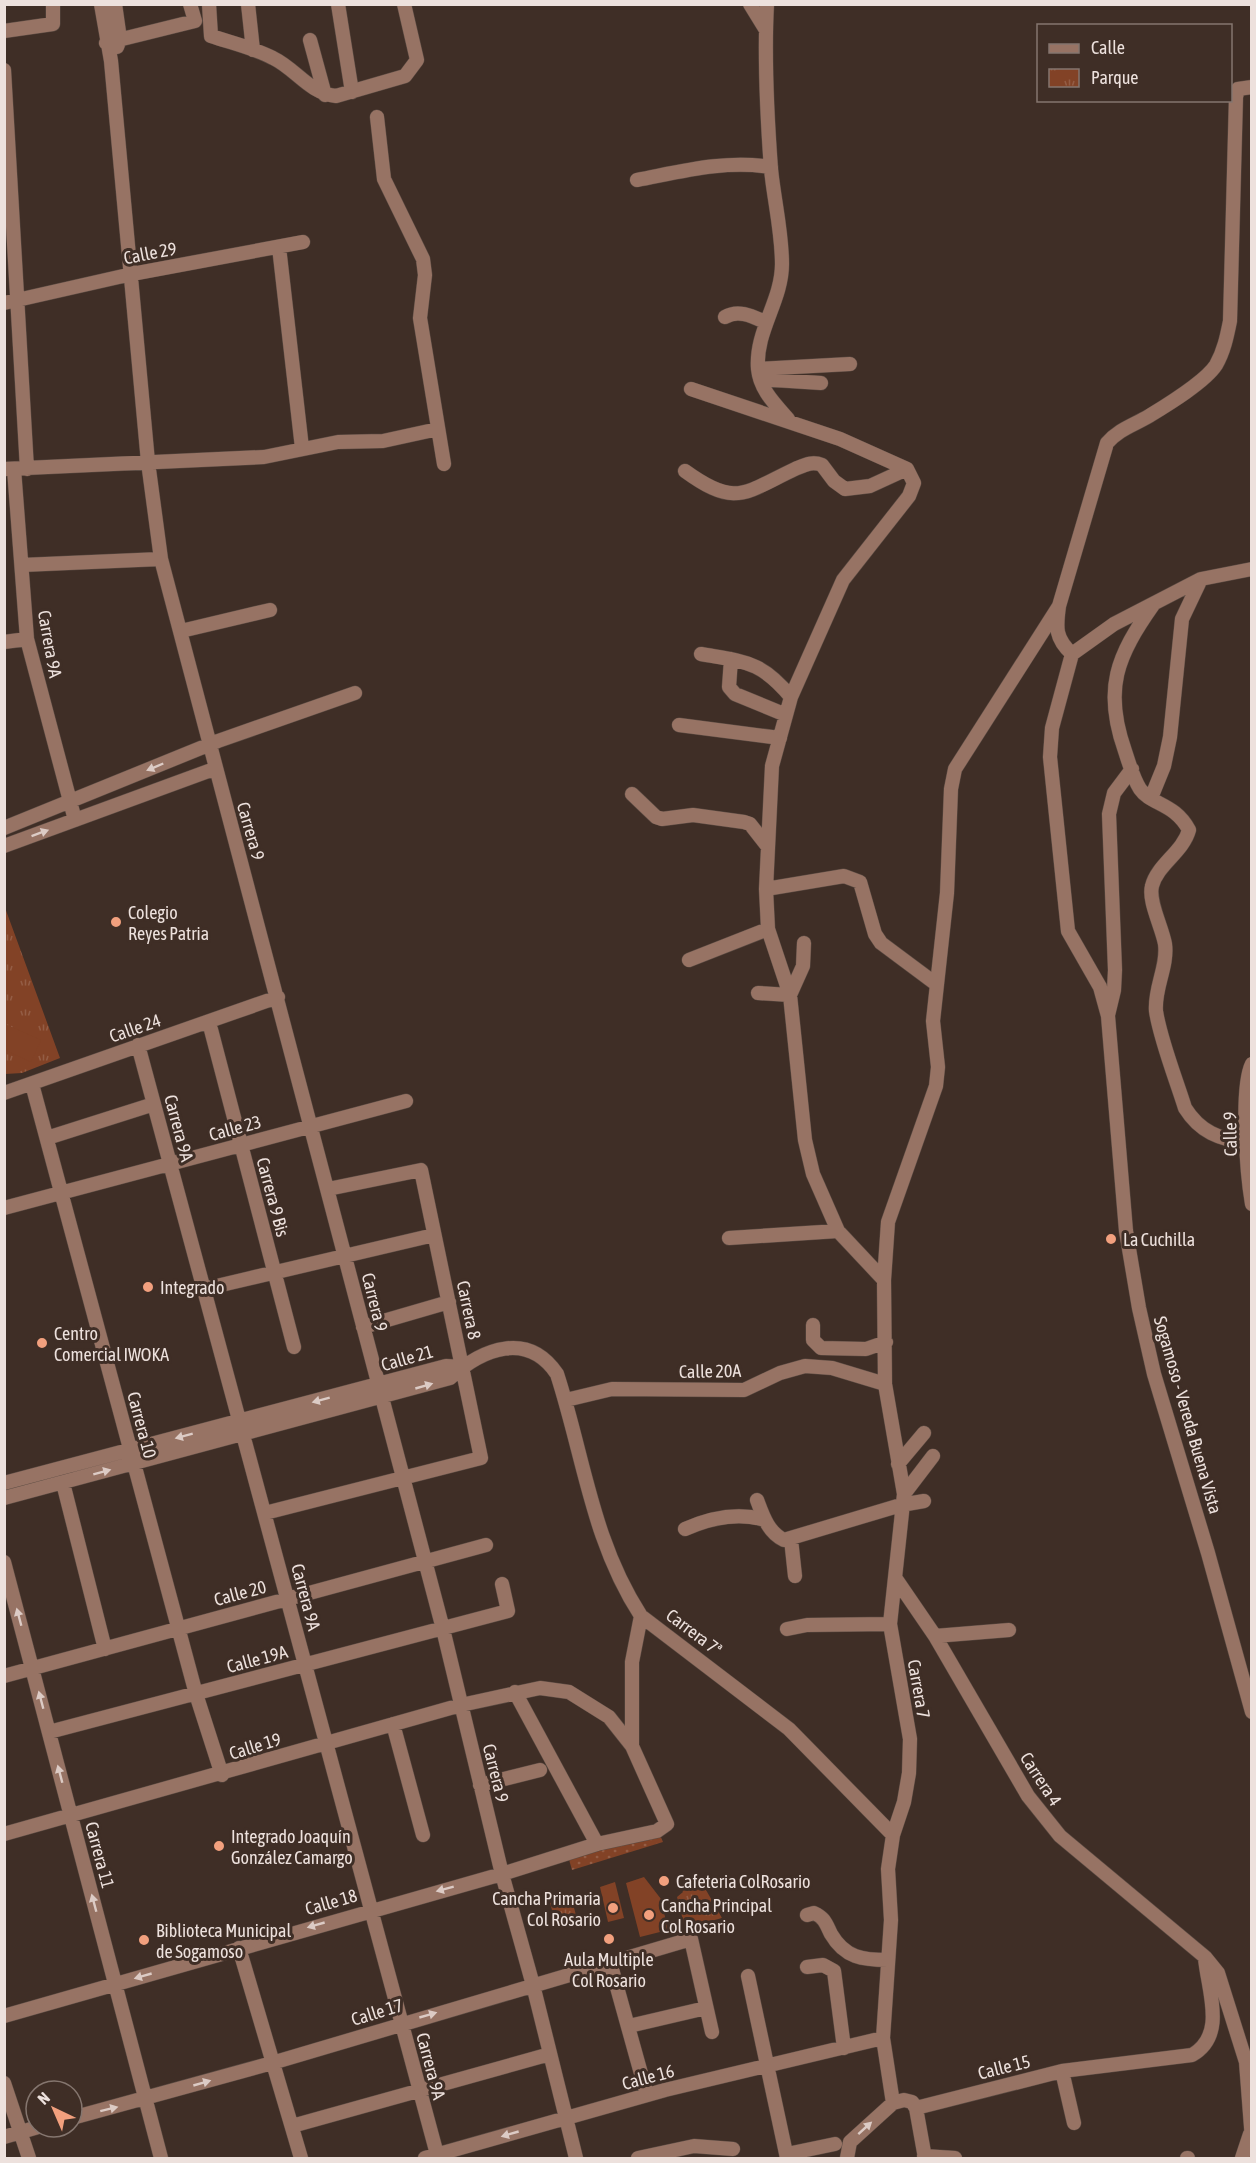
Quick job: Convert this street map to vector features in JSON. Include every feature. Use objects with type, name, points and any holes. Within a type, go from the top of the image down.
[{"type":"street","points":[[4,31],[53,24],[53,4]]},
{"type":"street","name":"Carrera 9","points":[[101,4],[106,44],[111,61],[148,462],[161,560],[181,631],[214,769],[312,1126],[576,2158]]},
{"type":"street","points":[[111,61],[120,39],[115,4]]},
{"type":"street","points":[[106,44],[195,21],[190,4]]},
{"type":"street","points":[[209,4],[211,36],[274,58],[325,95],[336,96],[405,76],[415,66],[417,60],[404,4]]},
{"type":"street","points":[[248,4],[254,50]]},
{"type":"street","points":[[338,4],[352,92]]},
{"type":"street","points":[[750,4],[766,30]]},
{"type":"street","points":[[767,4],[771,167],[782,263],[780,285],[758,345],[759,374],[768,397],[788,419]]},
{"type":"street","points":[[310,40],[325,95]]},
{"type":"street","name":"Carrera 9A","points":[[4,70],[9,204],[19,301],[15,469],[27,639],[75,820]]},
{"type":"street","points":[[1251,87],[1238,89],[1236,97],[1230,321],[1222,355],[1215,368],[1205,376],[1149,416],[1115,433],[1107,443],[1059,606],[1055,630],[1064,646],[1072,654],[1114,624],[1201,579],[1251,569]]},
{"type":"street","points":[[377,117],[384,179],[423,259],[425,275],[420,318],[444,464]]},
{"type":"street","points":[[637,180],[720,164],[742,163],[771,167]]},
{"type":"street","name":"Calle 29","points":[[4,303],[132,274],[303,242]]},
{"type":"street","points":[[279,247],[302,448]]},
{"type":"street","points":[[725,317],[731,313],[742,313],[765,322]]},
{"type":"street","points":[[759,374],[850,364]]},
{"type":"street","points":[[759,374],[821,383]]},
{"type":"street","points":[[691,389],[788,419],[907,469],[914,483],[909,496],[843,580],[791,697],[772,766],[766,889],[768,929],[790,995],[805,1140],[816,1183],[838,1231],[884,1280]]},
{"type":"street","points":[[15,469],[264,457],[338,441],[384,441],[438,429]]},
{"type":"street","points":[[685,471],[711,489],[737,495],[754,490],[809,463],[822,465],[839,486],[845,489],[870,486],[907,469]]},
{"type":"street","points":[[22,565],[161,560]]},
{"type":"street","points":[[1151,798],[1164,766],[1170,737],[1182,619],[1201,579]]},
{"type":"street","points":[[1156,601],[1125,647],[1119,663],[1113,700],[1116,724],[1141,790],[1171,808],[1189,830],[1186,839],[1155,878],[1152,887],[1151,898],[1160,920],[1165,945],[1161,976],[1156,990],[1156,1012],[1185,1108],[1194,1122],[1204,1131],[1215,1136],[1247,1143]]},
{"type":"street","name":"Carrera 7","points":[[893,2103],[883,2038],[891,1920],[888,1869],[892,1835],[904,1802],[909,1773],[910,1739],[890,1624],[903,1500],[885,1384],[884,1280],[888,1221],[936,1086],[938,1067],[933,1021],[947,893],[951,789],[955,769],[1059,606]]},
{"type":"street","points":[[181,631],[270,610]]},
{"type":"street","points":[[4,642],[27,639]]},
{"type":"street","points":[[701,654],[731,659],[769,672],[791,697]]},
{"type":"street","name":"Sogamoso - Vereda Buena Vista","points":[[1072,654],[1052,728],[1051,782],[1068,931],[1100,987],[1108,1016],[1126,1231],[1139,1308],[1154,1374],[1205,1542],[1251,1712]]},
{"type":"street","points":[[731,659],[729,687],[735,694],[786,715]]},
{"type":"street","points":[[4,828],[209,744],[355,693]]},
{"type":"street","points":[[679,725],[780,738]]},
{"type":"street","points":[[4,846],[214,769]]},
{"type":"street","points":[[1108,1016],[1114,990],[1115,970],[1110,814],[1114,793],[1132,770]]},
{"type":"street","points":[[632,794],[662,819],[693,815],[744,822],[750,825],[768,847]]},
{"type":"street","points":[[766,889],[844,876],[860,882],[875,934],[881,943],[936,984]]},
{"type":"street","points":[[689,960],[768,929]]},
{"type":"street","points":[[790,995],[803,966],[804,943]]},
{"type":"street","points":[[758,993],[790,995]]},
{"type":"street","name":"Calle 24","points":[[4,1093],[278,998]]},
{"type":"street","name":"Carrera 9 Bis","points":[[209,1022],[294,1347]]},
{"type":"street","name":"Carrera 9A","points":[[138,1045],[372,1909],[419,2091],[433,2157]]},
{"type":"street","name":"Calle 9","points":[[1251,1064],[1247,1073],[1247,1143],[1251,1204]]},
{"type":"street","name":"Carrera 10","points":[[32,1084],[178,1629],[222,1775]]},
{"type":"street","name":"Calle 23","points":[[4,1208],[406,1101]]},
{"type":"street","points":[[47,1138],[154,1104]]},
{"type":"street","name":"Carrera 8","points":[[328,1189],[421,1170],[481,1458],[402,1479]]},
{"type":"street","points":[[729,1238],[838,1231]]},
{"type":"street","points":[[204,1289],[434,1235]]},
{"type":"street","points":[[363,1327],[449,1302]]},
{"type":"street","points":[[813,1325],[813,1340],[821,1348],[866,1349],[886,1342]]},
{"type":"street","name":"Calle 21","points":[[4,1484],[132,1457],[380,1391],[446,1366],[462,1367],[506,1347],[531,1350],[550,1363],[557,1374],[566,1400]]},
{"type":"street","name":"Calle 20A","points":[[566,1400],[612,1389],[744,1390],[780,1372],[805,1366],[832,1368],[885,1384]]},
{"type":"street","name":"Carrera 7ª","points":[[566,1400],[586,1491],[601,1534],[627,1593],[642,1616],[789,1728],[892,1835]]},
{"type":"street","points":[[898,1464],[924,1433]]},
{"type":"street","points":[[903,1500],[933,1456]]},
{"type":"street","name":"Calle 21","points":[[4,1498],[63,1482],[132,1457]]},
{"type":"street","points":[[265,1513],[402,1479]]},
{"type":"street","points":[[63,1482],[105,1649]]},
{"type":"street","points":[[757,1500],[765,1520],[776,1536],[787,1540],[903,1500],[924,1501]]},
{"type":"street","points":[[685,1529],[710,1520],[748,1515],[765,1520]]},
{"type":"street","points":[[787,1540],[795,1576]]},
{"type":"street","name":"Calle 20","points":[[4,1677],[486,1545]]},
{"type":"street","name":"Carrera 11","points":[[5,1564],[161,2158]]},
{"type":"street","name":"Carrera 4","points":[[896,1579],[935,1636],[1028,1796],[1044,1818],[1060,1836],[1205,1957],[1218,1973],[1246,2062],[1251,2137]]},
{"type":"street","name":"Calle 19A","points":[[49,1732],[508,1611],[502,1584]]},
{"type":"street","points":[[632,1746],[632,1662],[642,1616]]},
{"type":"street","points":[[787,1629],[807,1625],[890,1624]]},
{"type":"street","points":[[935,1636],[1009,1629]]},
{"type":"street","points":[[597,1844],[515,1692],[540,1688],[568,1692],[609,1717],[632,1746]]},
{"type":"street","name":"Calle 19","points":[[4,1834],[222,1775],[393,1724],[515,1692]]},
{"type":"street","points":[[393,1724],[423,1835]]},
{"type":"street","name":"Calle 18","points":[[4,2016],[372,1909],[502,1874],[597,1844],[657,1831],[667,1824],[632,1746]]},
{"type":"street","points":[[480,1785],[540,1770]]},
{"type":"street","points":[[807,1915],[814,1913],[824,1918],[838,1943],[854,1957],[888,1960]]},
{"type":"street","name":"Calle 17","points":[[84,2115],[145,2100],[691,1939],[706,2008]]},
{"type":"street","points":[[239,1948],[301,2158]]},
{"type":"street","name":"Calle 15","points":[[893,2103],[904,2100],[912,2102],[916,2108],[1062,2071],[1192,2055],[1202,2049],[1212,2037],[1213,2013],[1205,1957]]},
{"type":"street","points":[[610,1962],[647,2095]]},
{"type":"street","points":[[807,1967],[823,1965],[834,1971],[844,2048]]},
{"type":"street","points":[[748,1976],[787,2156],[835,2144]]},
{"type":"street","points":[[629,2026],[706,2008],[712,2032]]},
{"type":"street","name":"Calle 16","points":[[433,2157],[647,2095],[883,2038]]},
{"type":"street","points":[[292,2126],[550,2054]]},
{"type":"street","points":[[1062,2071],[1074,2123]]},
{"type":"street","points":[[4,2083],[29,2158]]},
{"type":"street","points":[[847,2158],[850,2142],[893,2103]]},
{"type":"street","points":[[916,2108],[924,2157],[955,2158]]},
{"type":"street","points":[[4,2137],[24,2131]]},
{"type":"street","points":[[1242,2158],[1251,2137]]},
{"type":"street","points":[[638,2158],[694,2146],[733,2149]]},
{"type":"green space","points":[[4,905],[60,1058],[22,1073],[5,1074]]},
{"type":"green space","points":[[5,1024],[41,1040],[31,1062],[5,1050]]},
{"type":"green space","points":[[659,1833],[663,1842],[572,1870],[568,1856]]},
{"type":"green space","points":[[698,1876],[722,1918],[685,1928],[677,1897],[683,1892],[680,1887]]},
{"type":"green space","name":"Cancha Principal Col Rosario","points":[[644,1877],[661,1899],[668,1930],[640,1937],[626,1883]]},
{"type":"green space","name":"Cancha Primaria Col Rosario","points":[[615,1882],[624,1918],[608,1922],[600,1887]]},
{"type":"green space","points":[[571,1897],[576,1915],[555,1921],[550,1903]]},
{"type":"place","name":"Colegio Reyes Patria","points":[[116,922]]},
{"type":"place","name":"La Cuchilla","points":[[1111,1239]]},
{"type":"place","name":"Integrado","points":[[148,1287]]},
{"type":"place","name":"Centro Comercial IWOKA","points":[[42,1343]]},
{"type":"place","name":"Integrado Joaquín González Camargo","points":[[219,1846]]},
{"type":"place","name":"Cafeteria ColRosario","points":[[664,1881]]},
{"type":"place","name":"Cancha Primaria Col Rosario","points":[[613,1908]]},
{"type":"place","name":"Cancha Principal Col Rosario","points":[[649,1915]]},
{"type":"place","name":"Aula Multiple Col Rosario","points":[[609,1939]]},
{"type":"place","name":"Biblioteca Municipal de Sogamoso","points":[[144,1940]]}]
